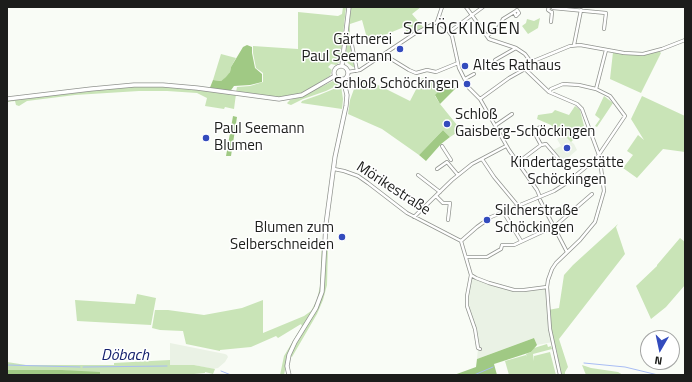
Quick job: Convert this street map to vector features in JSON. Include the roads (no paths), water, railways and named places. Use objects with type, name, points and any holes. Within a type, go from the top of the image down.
[{"type":"main road","points":[[342,66],[349,7]]},
{"type":"main road","points":[[338,66],[347,68],[347,77],[338,79],[335,76],[334,72],[338,66]]},
{"type":"main road","points":[[7,99],[134,85],[197,88],[279,99],[302,94],[335,76]]},
{"type":"main road","points":[[289,375],[287,364],[290,351],[316,308],[322,292],[326,224],[334,169],[346,106],[346,95],[343,79]]},
{"type":"street","points":[[348,72],[357,71],[414,34],[437,22],[442,7]]},
{"type":"street","points":[[466,7],[487,36],[494,42],[516,48],[531,62]]},
{"type":"street","points":[[449,32],[482,7]]},
{"type":"street","points":[[551,22],[552,12],[550,7],[606,13],[604,29]]},
{"type":"street","points":[[574,45],[581,10]]},
{"type":"street","points":[[487,36],[499,27],[503,19],[514,12]]},
{"type":"street","points":[[437,22],[449,32],[454,44],[458,63],[469,88],[480,99],[496,125],[506,146],[537,190],[567,252]]},
{"type":"street","points":[[351,40],[357,71]]},
{"type":"street","points":[[480,99],[509,78],[525,69],[531,62],[558,50],[574,45],[624,53],[643,54],[662,49],[685,40]]},
{"type":"street","points":[[496,60],[516,48]]},
{"type":"street","points":[[596,89],[606,50]]},
{"type":"street","points":[[383,54],[416,73],[427,70],[436,72],[458,63]]},
{"type":"street","points":[[525,69],[549,92],[577,104],[582,109],[599,155],[604,191],[595,222],[552,269],[547,287],[550,328],[560,375]]},
{"type":"street","points":[[465,80],[474,74]]},
{"type":"street","points":[[480,349],[478,348],[475,329],[467,303],[471,274],[461,241],[491,217],[540,198],[565,184],[599,155],[625,116],[610,96],[596,89],[579,85],[562,84],[550,89],[549,92]]},
{"type":"street","points":[[496,125],[512,114]]},
{"type":"street","points":[[540,127],[534,132],[541,146]]},
{"type":"street","points":[[518,163],[546,144],[558,158]]},
{"type":"street","points":[[436,169],[452,159],[442,146]]},
{"type":"street","points":[[414,217],[458,175],[472,164],[506,146]]},
{"type":"street","points":[[482,159],[494,177],[519,207]]},
{"type":"street","points":[[447,162],[458,175]]},
{"type":"street","name":"Mörikestraße","points":[[334,169],[349,172],[363,180],[399,208],[461,241]]},
{"type":"street","points":[[418,175],[440,192]]},
{"type":"street","points":[[466,257],[487,257],[501,249],[502,245],[514,245],[555,226],[592,194]]},
{"type":"street","points":[[436,196],[443,203],[450,203],[450,218],[448,220]]},
{"type":"street","points":[[504,213],[521,241]]},
{"type":"street","points":[[471,274],[476,278],[489,283],[514,290],[547,287]]},
{"type":"waterway","name":"Döbach","points":[[584,363],[625,367],[658,375]]},
{"type":"waterway","name":"Döbach","points":[[7,365],[80,367]]},
{"type":"waterway","name":"Döbach","points":[[83,367],[167,366]]},
{"type":"waterway","name":"Döbach","points":[[474,375],[493,367]]},
{"type":"waterway","name":"Döbach","points":[[221,371],[231,375]]},
{"type":"place","name":"Gärtnerei Paul Seemann","points":[[400,49]]},
{"type":"place","name":"Altes Rathaus","points":[[465,66]]},
{"type":"place","name":"Schloß Schöckingen","points":[[467,84]]},
{"type":"place","name":"Schloß Gaisberg-Schöckingen","points":[[447,124]]},
{"type":"place","name":"Paul Seemann Blumen","points":[[206,138]]},
{"type":"place","name":"Kindertagesstätte Schöckingen","points":[[567,148]]},
{"type":"place","name":"Silcherstraße Schöckingen","points":[[487,220]]},
{"type":"place","name":"Blumen zum Selberschneiden","points":[[342,237]]},
{"type":"district","name":"SCHÖCKINGEN","points":[[462,30]]}]
